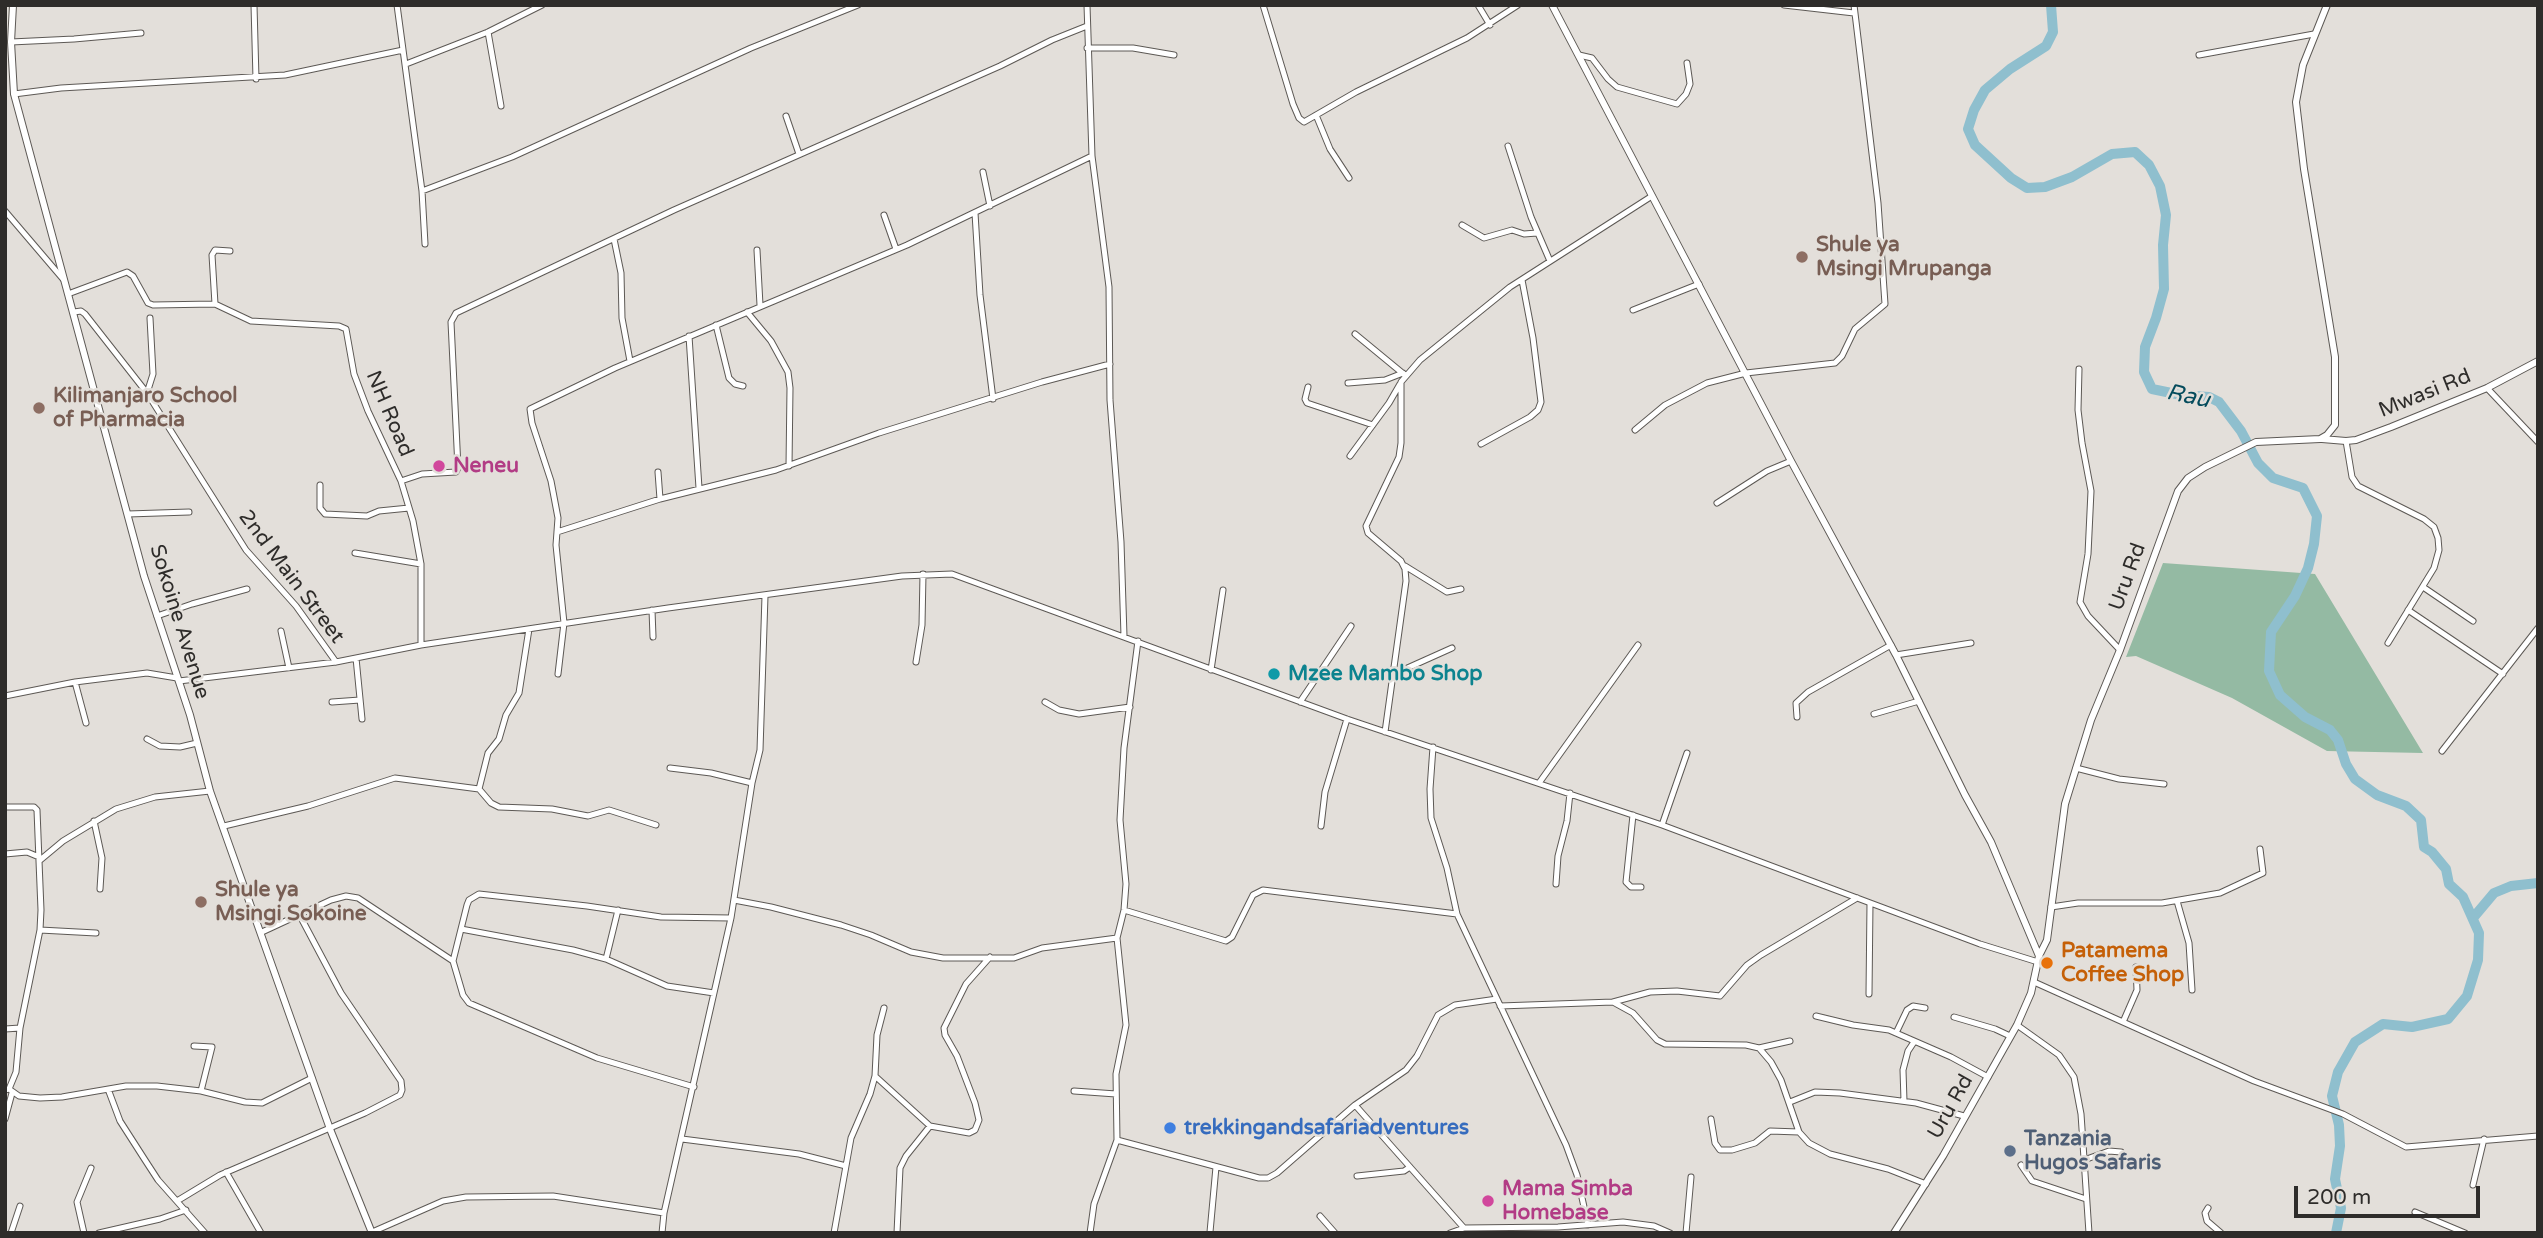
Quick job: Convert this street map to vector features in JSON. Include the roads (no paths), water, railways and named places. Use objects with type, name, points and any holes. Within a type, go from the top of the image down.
[{"type":"street","name":"Sokoine Avenue","points":[[13,5],[9,77],[144,576],[178,679],[210,791],[330,1129],[371,1232]]},
{"type":"street","points":[[254,5],[256,79]]},
{"type":"street","points":[[397,5],[422,191],[425,244]]},
{"type":"street","points":[[406,64],[488,32],[542,5]]},
{"type":"street","points":[[422,191],[512,156],[751,48],[858,5]]},
{"type":"street","points":[[1087,5],[1091,156],[1108,275],[1124,636]]},
{"type":"street","points":[[1263,5],[1299,118],[1304,122],[1356,92],[1490,25],[1518,5]]},
{"type":"street","points":[[1478,5],[1490,25]]},
{"type":"street","points":[[1552,5],[1791,461],[1891,645],[1991,842],[2039,959]]},
{"type":"street","points":[[1784,5],[1854,13]]},
{"type":"street","points":[[1635,430],[1665,405],[1707,383],[1746,373],[1835,363],[1842,356],[1855,329],[1885,304],[1878,203],[1854,5]]},
{"type":"street","points":[[2320,439],[2335,425],[2335,358],[2304,169],[2297,102],[2299,78],[2327,5]]},
{"type":"street","points":[[401,481],[422,474],[451,473],[458,468],[451,322],[456,313],[799,154],[1087,26]]},
{"type":"street","points":[[488,32],[501,107]]},
{"type":"street","points":[[11,42],[141,33]]},
{"type":"street","points":[[2199,55],[2314,34]]},
{"type":"street","points":[[1087,48],[1133,48],[1174,55]]},
{"type":"street","points":[[14,94],[52,88],[256,79],[299,73],[403,50]]},
{"type":"street","points":[[1579,55],[1592,58],[1617,87],[1677,104],[1689,89],[1686,63]]},
{"type":"street","points":[[1316,115],[1330,149],[1349,178]]},
{"type":"street","points":[[786,116],[799,154]]},
{"type":"street","points":[[1508,145],[1537,233],[1550,261]]},
{"type":"street","points":[[558,674],[564,623],[556,545],[556,500],[530,409],[630,361],[896,249],[1091,156]]},
{"type":"street","points":[[983,172],[990,206]]},
{"type":"street","points":[[1348,383],[1385,380],[1404,374],[1466,321],[1522,280],[1652,196]]},
{"type":"street","points":[[5,211],[63,279]]},
{"type":"street","points":[[975,213],[980,296],[993,399]]},
{"type":"street","points":[[884,215],[896,249]]},
{"type":"street","points":[[1462,225],[1484,238],[1513,230],[1524,234],[1537,233]]},
{"type":"street","points":[[614,239],[621,273],[622,318],[630,361]]},
{"type":"street","points":[[215,304],[212,255],[215,250],[230,251]]},
{"type":"street","points":[[757,250],[761,305]]},
{"type":"street","name":"NH Road","points":[[68,294],[127,272],[133,276],[148,303],[153,305],[215,304],[251,321],[339,326],[346,329],[354,374],[401,481],[409,508],[421,564],[421,645]]},
{"type":"street","points":[[1481,444],[1530,416],[1538,410],[1541,402],[1522,280]]},
{"type":"street","points":[[1633,310],[1699,284]]},
{"type":"street","name":"2nd Main Street","points":[[74,312],[81,311],[85,314],[147,393],[246,550],[296,607],[336,662]]},
{"type":"street","points":[[747,312],[772,341],[788,372],[789,466]]},
{"type":"street","points":[[147,393],[153,374],[150,318]]},
{"type":"street","points":[[716,325],[729,378],[734,384],[743,386]]},
{"type":"street","points":[[1355,334],[1404,374]]},
{"type":"street","points":[[689,336],[699,488]]},
{"type":"street","name":"Mwasi Rd","points":[[2320,439],[2346,441],[2391,427],[2487,388],[2538,360]]},
{"type":"street","points":[[557,532],[660,499],[789,466],[879,433],[1110,364]]},
{"type":"street","points":[[2079,369],[2078,410],[2081,443],[2091,491],[2088,554],[2080,602],[2088,616],[2120,650]]},
{"type":"street","points":[[1350,456],[1390,403],[1404,374]]},
{"type":"street","points":[[1401,382],[1399,457],[1366,529],[1405,566],[1447,592],[1461,589]]},
{"type":"street","points":[[1308,387],[1304,399],[1307,403],[1373,425]]},
{"type":"street","points":[[2487,388],[2538,442]]},
{"type":"street","name":"Uru Rd","points":[[1894,1233],[1926,1184],[1988,1077],[2017,1025],[2035,982],[2039,959],[2047,940],[2065,804],[2100,695],[2120,650],[2178,491],[2188,478],[2205,467],[2253,443],[2273,439],[2320,439]]},
{"type":"street","points":[[2346,441],[2353,477],[2358,486],[2424,519],[2434,527],[2438,538],[2437,559],[2388,643]]},
{"type":"street","points":[[1717,503],[1759,475],[1791,461]]},
{"type":"street","points":[[658,472],[660,499]]},
{"type":"street","points":[[320,485],[320,508],[324,514],[367,516],[379,511],[409,508]]},
{"type":"street","points":[[128,514],[189,512]]},
{"type":"street","points":[[355,553],[421,564]]},
{"type":"street","points":[[1385,732],[1406,581],[1405,566]]},
{"type":"street","points":[[916,662],[922,625],[923,574]]},
{"type":"street","points":[[5,696],[75,682],[147,673],[178,679],[336,662],[421,645],[652,610],[923,574],[952,574],[1347,719],[1662,825],[1980,944],[2039,959]]},
{"type":"street","points":[[2423,587],[2473,621]]},
{"type":"street","points":[[157,616],[247,589]]},
{"type":"street","points":[[1210,670],[1223,590]]},
{"type":"street","points":[[663,1233],[664,1213],[731,918],[761,736],[765,596]]},
{"type":"street","points":[[652,610],[653,637]]},
{"type":"street","points":[[2408,610],[2503,674]]},
{"type":"street","points":[[1300,702],[1351,626]]},
{"type":"street","points":[[2442,751],[2538,628]]},
{"type":"street","points":[[479,789],[488,753],[499,739],[506,715],[519,693],[528,629]]},
{"type":"street","points":[[281,631],[289,668]]},
{"type":"street","points":[[1090,1233],[1096,1197],[1118,1140],[1116,1068],[1126,1025],[1117,937],[1124,910],[1126,884],[1120,820],[1124,748],[1138,641]]},
{"type":"street","points":[[1896,656],[1970,643]]},
{"type":"street","points":[[1539,783],[1638,645]]},
{"type":"street","points":[[1797,717],[1799,698],[1891,645]]},
{"type":"street","points":[[1394,674],[1452,648]]},
{"type":"street","points":[[356,658],[362,719]]},
{"type":"street","points":[[75,682],[86,723]]},
{"type":"street","points":[[332,702],[360,700]]},
{"type":"street","points":[[1874,714],[1919,701]]},
{"type":"street","points":[[1045,702],[1059,710],[1079,714],[1130,707]]},
{"type":"street","points":[[1321,827],[1325,792],[1347,719]]},
{"type":"street","points":[[147,739],[160,747],[180,747],[197,743]]},
{"type":"street","points":[[1433,747],[1431,818],[1447,868],[1457,914],[1572,1159],[1588,1225]]},
{"type":"street","points":[[1662,825],[1687,752]]},
{"type":"street","points":[[670,768],[711,773],[752,783]]},
{"type":"street","points":[[2076,768],[2119,779],[2164,784]]},
{"type":"street","points":[[224,827],[308,806],[395,778],[479,789],[491,803],[499,807],[552,809],[588,816],[609,810],[656,825]]},
{"type":"street","points":[[39,859],[94,821],[135,802],[210,791]]},
{"type":"street","points":[[1556,884],[1558,856],[1567,821],[1570,793]]},
{"type":"street","points":[[5,807],[34,807],[37,810],[41,910],[40,930],[20,1028],[18,1062],[9,1091],[5,1119]]},
{"type":"street","points":[[1633,815],[1626,882],[1631,887],[1642,887]]},
{"type":"street","points":[[94,821],[102,858],[100,888]]},
{"type":"street","points":[[2051,907],[2078,903],[2148,904],[2220,893],[2260,876],[2264,870],[2260,849]]},
{"type":"street","points":[[5,854],[27,852],[39,859]]},
{"type":"street","points":[[1124,910],[1226,941],[1232,937],[1253,895],[1264,890],[1457,914]]},
{"type":"street","points":[[694,1087],[597,1058],[469,1003],[463,995],[453,961],[469,900],[479,894],[618,910],[661,918],[731,918]]},
{"type":"street","points":[[262,932],[339,897],[358,898],[453,961]]},
{"type":"street","points":[[1500,1006],[1613,1002],[1650,992],[1677,991],[1720,996],[1747,965],[1857,898]]},
{"type":"street","points":[[734,900],[850,928],[911,952],[943,958],[1014,958],[1042,948],[1117,937]]},
{"type":"street","points":[[2177,901],[2189,943],[2192,990]]},
{"type":"street","points":[[1868,994],[1870,903]]},
{"type":"street","points":[[606,959],[618,910]]},
{"type":"street","points":[[177,1200],[226,1172],[330,1129],[400,1095],[403,1087],[341,993],[299,914]]},
{"type":"street","points":[[461,929],[573,950],[606,959],[667,986],[714,993]]},
{"type":"street","points":[[40,930],[96,933]]},
{"type":"street","points":[[875,1076],[930,1126],[969,1133],[978,1126],[975,1103],[944,1030],[966,984],[990,957]]},
{"type":"street","points":[[2123,1022],[2137,990],[2136,967]]},
{"type":"street","points":[[2035,982],[2270,1088],[2343,1114],[2406,1147],[2538,1136]]},
{"type":"street","points":[[1118,1140],[1259,1178],[1268,1178],[1355,1105],[1412,1064],[1437,1015],[1455,1005],[1497,999]]},
{"type":"street","points":[[1613,1002],[1633,1013],[1657,1040],[1665,1044],[1746,1045],[1759,1048],[1790,1041]]},
{"type":"street","points":[[1896,1033],[1907,1010],[1913,1006],[1925,1008]]},
{"type":"street","points":[[834,1233],[851,1138],[875,1076],[877,1035],[884,1008]]},
{"type":"street","points":[[1816,1016],[1896,1033],[1988,1077]]},
{"type":"street","points":[[1954,1017],[1995,1028],[2010,1036]]},
{"type":"street","points":[[2017,1025],[2059,1055],[2074,1077],[2081,1114],[2089,1233]]},
{"type":"street","points":[[5,1028],[20,1028]]},
{"type":"street","points":[[1904,1101],[1903,1070],[1914,1042]]},
{"type":"street","points":[[194,1046],[212,1047],[201,1091]]},
{"type":"street","points":[[1759,1048],[1771,1062],[1790,1102],[1799,1132],[1809,1143],[1819,1149],[1888,1169],[1926,1184]]},
{"type":"street","points":[[9,1091],[19,1096],[62,1097],[138,1085],[201,1091],[245,1102],[262,1103],[312,1078]]},
{"type":"street","points":[[108,1089],[120,1121],[158,1180],[205,1233]]},
{"type":"street","points":[[1074,1091],[1116,1094]]},
{"type":"street","points":[[1790,1102],[1815,1092],[1904,1101],[1964,1116]]},
{"type":"street","points":[[1355,1105],[1464,1228]]},
{"type":"street","points":[[1711,1119],[1714,1143],[1720,1150],[1732,1150],[1755,1143],[1770,1130],[1799,1132]]},
{"type":"street","points":[[897,1233],[901,1168],[906,1156],[930,1126]]},
{"type":"street","points":[[682,1139],[799,1154],[846,1166]]},
{"type":"street","points":[[2473,1185],[2484,1139]]},
{"type":"street","points":[[2084,1160],[2109,1151],[2121,1152]]},
{"type":"street","points":[[2021,1165],[2032,1181],[2086,1199]]},
{"type":"street","points":[[1210,1232],[1216,1167]]},
{"type":"street","points":[[1357,1176],[1404,1171],[1410,1167]]},
{"type":"street","points":[[84,1233],[77,1202],[91,1168]]},
{"type":"street","points":[[226,1172],[261,1233]]},
{"type":"street","points":[[1686,1233],[1691,1177]]},
{"type":"street","points":[[371,1232],[443,1201],[466,1197],[553,1196],[664,1213]]},
{"type":"street","points":[[10,1233],[20,1206]]},
{"type":"street","points":[[2208,1208],[2205,1213],[2207,1222],[2221,1233]]},
{"type":"street","points":[[99,1233],[186,1210]]},
{"type":"street","points":[[2415,1212],[2465,1233]]},
{"type":"street","points":[[1320,1216],[1335,1233]]},
{"type":"street","points":[[1450,1233],[1464,1228],[1532,1230],[1637,1223],[1670,1233]]},
{"type":"waterway","name":"Rau","points":[[2051,5],[2053,32],[2046,46],[2010,69],[1985,90],[1974,110],[1968,129],[1975,145],[2011,178],[2027,188],[2045,187],[2072,177],[2112,154],[2135,152],[2149,165],[2160,186],[2166,215],[2163,245],[2164,289],[2145,347],[2144,372],[2152,389],[2209,397],[2219,402],[2241,431],[2258,463],[2273,478],[2303,488],[2317,516],[2308,568],[2295,596],[2271,632],[2269,671],[2280,695],[2305,717],[2330,730],[2338,740],[2346,764],[2355,779],[2377,795],[2406,806],[2421,820],[2424,847],[2432,852],[2446,869],[2449,884],[2463,897],[2479,933],[2478,960],[2467,996],[2448,1019],[2412,1027],[2383,1024],[2355,1042],[2338,1072],[2332,1096],[2339,1125],[2340,1146],[2335,1179],[2341,1208],[2336,1233]]},
{"type":"waterway","points":[[2473,918],[2494,893],[2511,886],[2538,883]]},
{"type":"place","name":"Shule ya Msingi Mrupanga","points":[[1802,257]]},
{"type":"place","name":"Kilimanjaro School of Pharmacia","points":[[39,408]]},
{"type":"place","name":"Neneu","points":[[439,466]]},
{"type":"place","name":"Mzee Mambo Shop","points":[[1274,674]]},
{"type":"place","name":"Shule ya Msingi Sokoine","points":[[201,902]]},
{"type":"place","name":"Patamema Coffee Shop","points":[[2047,963]]},
{"type":"place","name":"trekkingandsafariadventures","points":[[1170,1128]]},
{"type":"place","name":"Tanzania Hugos Safaris","points":[[2010,1151]]},
{"type":"place","name":"Mama Simba Homebase","points":[[1488,1201]]}]
